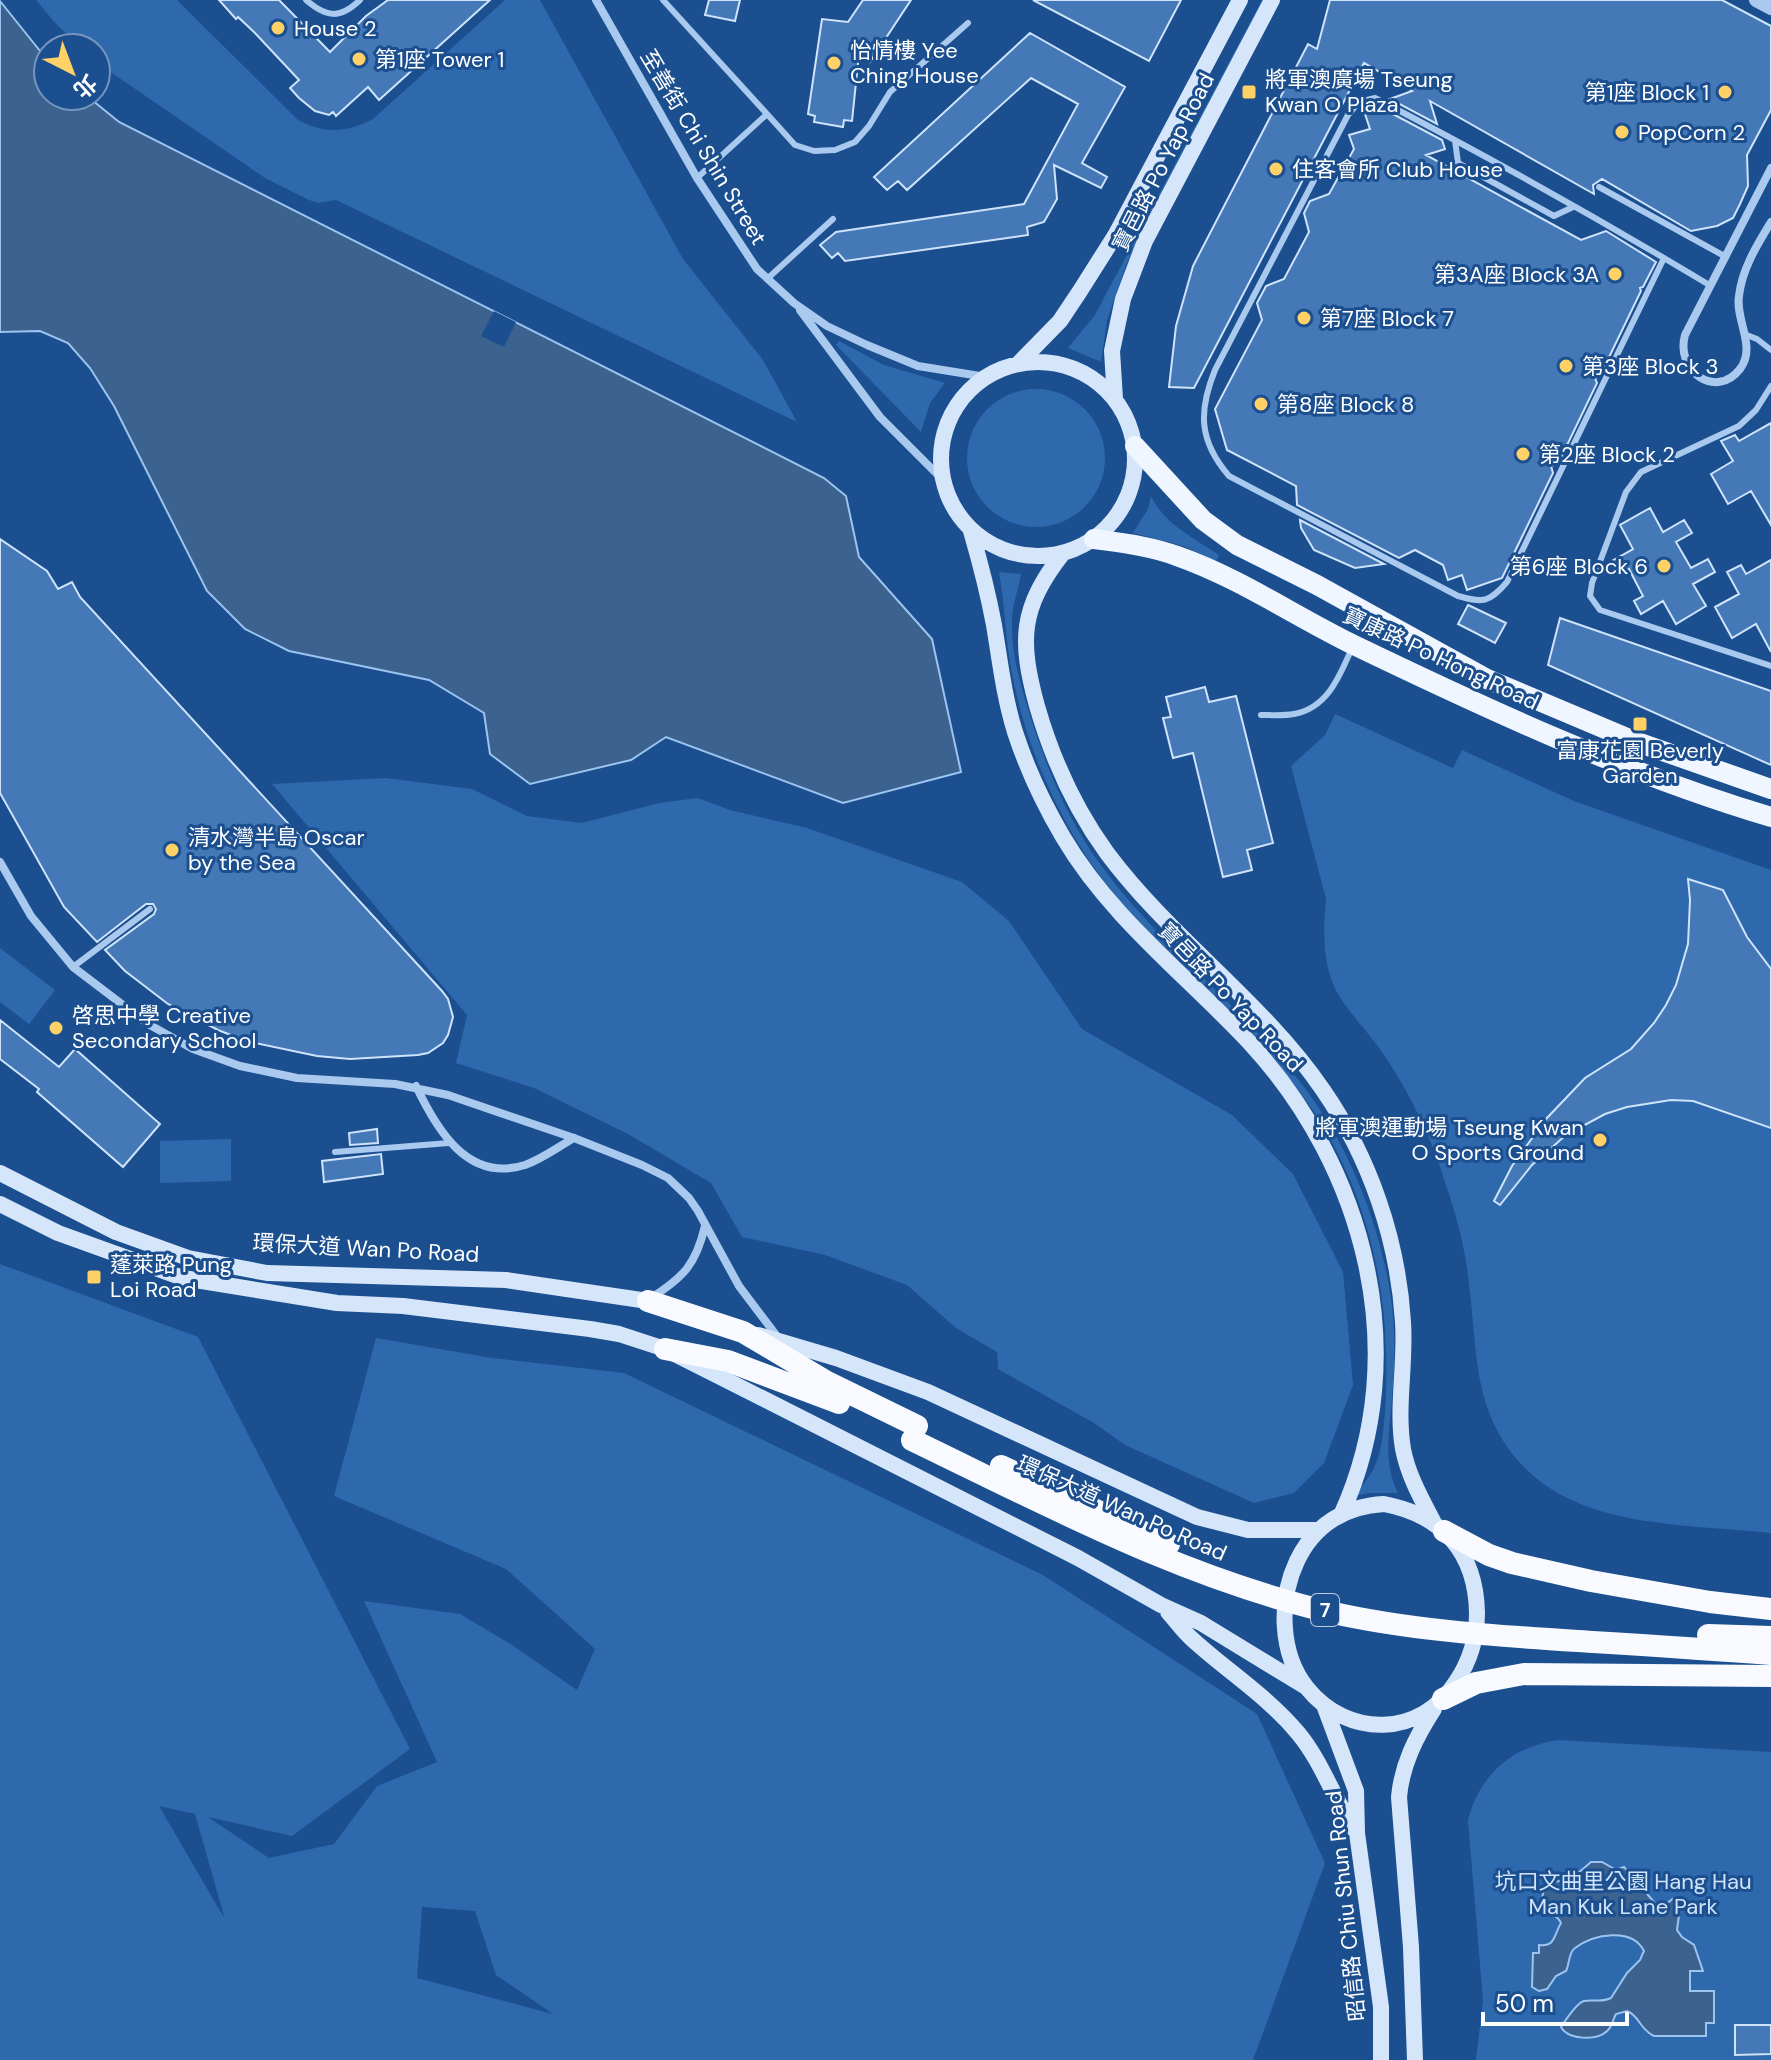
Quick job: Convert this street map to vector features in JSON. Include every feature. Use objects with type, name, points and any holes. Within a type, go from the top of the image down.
[{"type":"highway","name":"環保大道 Wan Po Road","points":[[648,1301],[743,1332],[914,1433],[1096,1529],[1234,1584],[1319,1609],[1376,1621],[1496,1636],[1771,1654]]},
{"type":"highway","name":"環保大道 Wan Po Road","points":[[665,1349],[757,1370],[914,1433],[1209,1562],[1332,1600],[1462,1620],[1604,1632],[1771,1637]]},
{"type":"highway","points":[[1439,1526],[1489,1555],[1512,1563],[1666,1594],[1771,1609]]},
{"type":"highway","points":[[1439,1703],[1476,1683],[1524,1674],[1771,1676]]},
{"type":"main road","name":"寶邑路 Po Yap Road","points":[[1018,364],[1060,321],[1116,234],[1240,0]]},
{"type":"main road","name":"寶邑路 Po Yap Road","points":[[1115,399],[1112,351],[1123,299],[1145,241],[1272,0]]},
{"type":"main road","name":"寶邑路 Po Yap Road","points":[[971,531],[991,545],[1014,554],[1039,557],[1063,553],[1094,539],[1113,521],[1127,498],[1134,472],[1135,446],[1125,414],[1102,386],[1070,367],[1052,363],[1018,364],[986,377],[964,397],[947,424],[941,451],[943,480],[949,499],[971,531],[984,577],[1009,712],[1027,764],[1051,816],[1082,867],[1110,901],[1249,1042],[1288,1088],[1326,1151],[1344,1189],[1366,1262],[1375,1319],[1376,1358],[1374,1400],[1367,1441],[1356,1481],[1342,1513]]},
{"type":"main road","name":"寶康路 Po Hong Road","points":[[1135,446],[1203,520],[1237,545],[1317,585],[1487,679],[1625,738],[1771,789]]},
{"type":"main road","name":"寶康路 Po Hong Road","points":[[1094,539],[1142,546],[1177,556],[1221,575],[1354,645],[1573,745],[1686,789],[1771,817]]},
{"type":"main road","name":"寶邑路 Po Yap Road","points":[[1063,553],[1033,596],[1026,632],[1032,688],[1052,752],[1075,802],[1115,863],[1164,918],[1288,1043],[1332,1102],[1353,1140],[1371,1179],[1398,1275],[1404,1335],[1401,1439],[1407,1467],[1439,1526]]},
{"type":"main road","name":"環保大道 Wan Po Road","points":[[0,1173],[116,1232],[202,1261],[267,1273],[506,1280],[648,1301]]},
{"type":"main road","name":"環保大道 Wan Po Road","points":[[0,1204],[58,1233],[183,1278],[337,1303],[403,1306],[590,1329],[619,1334],[665,1349],[1078,1558],[1161,1605],[1201,1623],[1306,1687]]},
{"type":"main road","name":"環保大道 Wan Po Road","points":[[743,1332],[780,1340],[928,1392],[1197,1517],[1248,1530],[1318,1530]]},
{"type":"main road","points":[[1415,2060],[1411,1947],[1399,1797],[1402,1774],[1411,1748],[1468,1661],[1473,1647],[1477,1619],[1472,1575],[1460,1551],[1439,1526],[1408,1510],[1384,1504],[1342,1513],[1318,1530],[1300,1554],[1293,1571],[1285,1608],[1286,1639],[1297,1671],[1306,1687],[1324,1705],[1351,1720],[1376,1725],[1404,1722],[1439,1703]]},
{"type":"main road","points":[[1161,1605],[1191,1638],[1249,1684],[1298,1733],[1316,1758],[1336,1801],[1357,1833]]},
{"type":"main road","name":"昭信路 Chiu Shun Road","points":[[1324,1705],[1356,1791],[1357,1833],[1381,2007],[1381,2060]]},
{"type":"street","name":"至善街 Chi Shin Street","points":[[596,0],[697,178],[757,269],[767,279],[827,326],[918,366],[986,377]]},
{"type":"street","points":[[1756,0],[1771,8]]},
{"type":"street","points":[[1771,168],[1685,335],[1682,346],[1687,366],[1694,374],[1712,381],[1732,376],[1745,359],[1748,349],[1738,300],[1741,282],[1755,248],[1771,222]]},
{"type":"street","name":"至善街 Chi Shin Street","points":[[794,303],[880,417],[943,480]]},
{"type":"street","points":[[0,862],[31,916],[73,967],[148,1024],[193,1049],[266,1073],[326,1082],[416,1086],[504,1112],[655,1170],[689,1198],[739,1286],[780,1340]]},
{"type":"street","points":[[416,1086],[432,1119],[449,1143],[458,1152],[489,1168],[528,1164],[574,1138]]},
{"type":"street","points":[[648,1301],[676,1281],[694,1262],[706,1225]]},
{"type":"lane","points":[[306,0],[323,13],[335,15],[349,10],[360,0]]},
{"type":"lane","points":[[663,0],[795,145],[814,151],[835,150],[855,142],[890,92],[968,23]]},
{"type":"lane","points":[[1664,258],[1507,582],[1494,597],[1479,601],[1458,596],[1229,476],[1214,459],[1206,440],[1203,419],[1205,395],[1215,370],[1348,115],[1359,102],[1375,98],[1455,140],[1664,258],[1711,286]]},
{"type":"lane","points":[[697,178],[767,114]]},
{"type":"lane","points":[[1455,140],[1458,163],[1554,216],[1573,207]]},
{"type":"lane","points":[[1599,187],[1726,257]]},
{"type":"lane","points":[[767,279],[833,219]]},
{"type":"lane","points":[[1744,334],[1771,350]]},
{"type":"lane","points":[[1771,386],[1756,410],[1739,426],[1641,472],[1626,492],[1590,596],[1600,610],[1771,666]]},
{"type":"lane","points":[[1261,715],[1297,714],[1319,702],[1337,683],[1354,645]]},
{"type":"lane","points":[[73,967],[150,909]]},
{"type":"lane","points":[[335,1152],[449,1143]]},
{"type":"green space","points":[[36,0],[177,0],[298,120],[317,128],[336,130],[373,119],[505,0],[540,0],[683,259],[763,360],[797,422],[336,200],[318,203],[265,178],[112,73],[112,32],[65,32]]},
{"type":"green space","points":[[1262,0],[1268,0],[1127,263],[1107,320],[1101,362],[1068,348],[1095,315]]},
{"type":"green space","points":[[839,341],[884,365],[945,383],[930,403],[921,432],[836,345]]},
{"type":"green space","points":[[1036,389],[1062,394],[1085,409],[1100,432],[1105,458],[1100,484],[1085,507],[1062,522],[1036,527],[1010,522],[987,507],[972,484],[967,458],[972,432],[987,409],[1010,394]]},
{"type":"green space","points":[[1151,496],[1172,522],[1219,555],[1216,561],[1183,546],[1133,533],[1148,509]]},
{"type":"green space","points":[[999,572],[1021,574],[1012,624],[1017,669],[1045,759],[1080,834],[1115,884],[1145,918],[1239,1013],[1298,1080],[1324,1116],[1351,1165],[1372,1220],[1388,1278],[1394,1366],[1388,1447],[1390,1470],[1398,1493],[1354,1496],[1373,1470],[1380,1450],[1386,1363],[1379,1280],[1361,1209],[1348,1175],[1332,1142],[1292,1082],[1131,913],[1078,843],[1043,776],[1019,705],[1009,656]]},
{"type":"green space","name":"將軍澳運動場 Tseung Kwan O Sports Ground","points":[[1335,714],[1453,768],[1462,750],[1574,801],[1771,870],[1771,1533],[1640,1520],[1577,1503],[1549,1488],[1525,1468],[1507,1447],[1494,1424],[1480,1378],[1464,1249],[1435,1155],[1400,1080],[1343,1001],[1326,960],[1326,899],[1291,766],[1325,735]]},
{"type":"green space","points":[[386,778],[472,789],[527,816],[582,823],[659,803],[698,798],[730,810],[807,828],[962,882],[1009,921],[1082,1029],[1232,1115],[1293,1174],[1343,1272],[1353,1385],[1324,1463],[1294,1493],[1254,1503],[1125,1445],[1094,1423],[998,1369],[997,1352],[956,1328],[907,1285],[825,1255],[742,1237],[711,1183],[628,1134],[534,1088],[456,1063],[467,1015],[272,784]]},
{"type":"green space","points":[[0,948],[55,990],[29,1024],[0,1002]]},
{"type":"green space","points":[[231,1139],[231,1181],[160,1183],[160,1141]]},
{"type":"green space","points":[[0,1264],[198,1337],[410,1749],[292,1836],[208,1817],[269,1858],[334,1844],[377,1786],[437,1762],[364,1601],[460,1614],[577,1690],[595,1649],[506,1569],[334,1496],[376,1338],[492,1358],[624,1373],[1043,1575],[1257,1714],[1325,1863],[1253,2060],[0,2060]],"holes":[[[159,1806],[195,1814],[224,1916],[223,1916]],[[422,1907],[475,1911],[496,1975],[553,2014],[417,1978]]]},
{"type":"green space","name":"坑口文曲里公園 Hang Hau Man Kuk Lane Park","points":[[1558,1740],[1771,1752],[1771,2060],[1476,2060],[1483,2001],[1468,1820],[1481,1789],[1500,1765],[1526,1749]]},
{"type":"shaded area","points":[[0,1],[32,41],[32,112],[107,112],[119,122],[824,478],[846,496],[859,557],[932,639],[961,772],[843,803],[666,737],[631,760],[530,784],[490,754],[484,713],[429,680],[289,651],[245,629],[207,591],[114,406],[90,368],[68,343],[40,331],[0,332]]},
{"type":"shaded area","points":[[1591,1862],[1602,1862],[1616,1870],[1624,1867],[1660,1909],[1675,1897],[1681,1900],[1677,1930],[1694,1945],[1703,1971],[1690,1971],[1690,1991],[1714,1991],[1714,2023],[1706,2023],[1706,2036],[1654,2036],[1627,2011],[1616,2014],[1609,2029],[1597,2036],[1576,2037],[1561,2027],[1571,2012],[1584,2001],[1611,1998],[1644,1951],[1631,1938],[1602,1936],[1583,1943],[1571,1953],[1566,1971],[1556,1976],[1547,1989],[1539,1991],[1532,1987],[1533,1953],[1539,1953],[1539,1945],[1552,1942],[1561,1923],[1544,1907],[1544,1890],[1554,1882],[1571,1879]]},
{"type":"pier","points":[[494,311],[516,322],[504,347],[481,336]]},
{"type":"building","points":[[219,0],[279,0],[330,52],[366,16],[388,0],[490,0],[379,100],[368,87],[336,116],[333,112],[329,115],[315,111],[299,98],[290,88],[299,80]]},
{"type":"building","points":[[709,0],[740,0],[735,21],[705,15]]},
{"type":"building","name":"怡情樓 Yee Ching House","points":[[863,0],[911,0],[870,62],[859,54],[852,121],[844,120],[843,127],[814,122],[815,116],[808,114],[822,19],[848,22]]},
{"type":"building","points":[[1033,0],[1181,0],[1149,61]]},
{"type":"building","name":"PopCorn 2","points":[[1330,0],[1722,0],[1771,26],[1771,110],[1747,155],[1748,186],[1733,218],[1717,226],[1691,231],[1602,179],[1593,185],[1594,194],[1430,101],[1437,124],[1390,99],[1412,91],[1364,63],[1194,388],[1169,387],[1176,326],[1193,266],[1308,44],[1317,49]]},
{"type":"building","points":[[1030,33],[1125,87],[1082,163],[1107,177],[1101,188],[1054,165],[1057,199],[1044,222],[1027,227],[1028,235],[845,261],[838,253],[832,258],[820,245],[836,232],[1024,204],[1078,104],[1031,78],[907,190],[898,181],[887,190],[874,177]]},
{"type":"building","points":[[1374,104],[1442,140],[1445,149],[1426,155],[1581,240],[1606,231],[1656,262],[1640,288],[1600,376],[1595,378],[1597,383],[1558,464],[1551,466],[1553,473],[1502,578],[1467,590],[1462,575],[1448,580],[1443,565],[1415,550],[1399,558],[1297,505],[1296,486],[1227,450],[1215,409],[1262,320],[1257,303],[1266,286],[1284,279],[1309,232],[1304,213],[1310,201],[1329,194],[1354,149],[1349,135],[1370,129],[1363,108]]},
{"type":"building","points":[[1771,423],[1771,525],[1751,491],[1728,504],[1711,474],[1733,461],[1721,441],[1735,435],[1739,441]]},
{"type":"building","name":"第6座 Block 6","points":[[1650,508],[1663,532],[1684,520],[1692,533],[1676,542],[1691,568],[1708,559],[1715,572],[1693,584],[1706,606],[1676,624],[1663,601],[1641,614],[1634,601],[1643,596],[1629,569],[1619,575],[1612,561],[1633,549],[1620,525]]},
{"type":"building","points":[[1300,520],[1384,564],[1355,568],[1314,550],[1301,528]]},
{"type":"building","name":"清水灣半島 Oscar by the Sea","points":[[0,539],[47,571],[58,589],[72,582],[80,597],[442,991],[448,999],[453,1017],[443,1043],[428,1053],[418,1055],[350,1059],[317,1056],[246,1041],[168,1004],[125,971],[105,950],[154,914],[156,909],[153,904],[146,904],[97,942],[64,907],[0,793]]},
{"type":"building","points":[[1771,560],[1771,652],[1756,624],[1732,638],[1715,607],[1739,594],[1727,572],[1741,565],[1746,574]]},
{"type":"building","points":[[1468,605],[1506,623],[1495,643],[1458,624]]},
{"type":"building","points":[[1560,618],[1771,691],[1771,765],[1548,665]]},
{"type":"building","points":[[1205,687],[1209,702],[1236,696],[1273,843],[1247,850],[1252,870],[1223,877],[1193,753],[1173,758],[1163,718],[1171,717],[1166,697]]},
{"type":"building","points":[[1688,879],[1723,890],[1747,937],[1771,969],[1771,1128],[1693,1101],[1671,1100],[1627,1107],[1605,1114],[1566,1135],[1532,1165],[1500,1205],[1494,1201],[1512,1166],[1546,1119],[1585,1078],[1631,1049],[1666,1005],[1676,985],[1688,944]]},
{"type":"building","points":[[0,1020],[59,1067],[75,1049],[160,1124],[123,1167],[37,1092],[39,1089],[0,1059]]},
{"type":"building","points":[[377,1129],[378,1143],[350,1145],[349,1133]]},
{"type":"building","points":[[381,1154],[383,1174],[324,1182],[322,1161]]},
{"type":"building","points":[[1735,2025],[1771,2025],[1771,2054],[1735,2055]]},
{"type":"place","name":"House 2","points":[[278,28]]},
{"type":"place","name":"第1座 Tower 1","points":[[359,59]]},
{"type":"place","name":"怡情樓 Yee Ching House","points":[[834,63]]},
{"type":"place","name":"將軍澳廣場 Tseung Kwan O Plaza","points":[[1249,92]]},
{"type":"place","name":"第1座 Block 1","points":[[1725,92]]},
{"type":"place","name":"PopCorn 2","points":[[1622,132]]},
{"type":"place","name":"住客會所 Club House","points":[[1276,169]]},
{"type":"place","name":"第3A座 Block 3A","points":[[1615,274]]},
{"type":"place","name":"第7座 Block 7","points":[[1304,318]]},
{"type":"place","name":"第3座 Block 3","points":[[1566,366]]},
{"type":"place","name":"第8座 Block 8","points":[[1261,404]]},
{"type":"place","name":"第2座 Block 2","points":[[1523,454]]},
{"type":"place","name":"第6座 Block 6","points":[[1664,566]]},
{"type":"place","name":"富康花園 Beverly Garden","points":[[1640,724]]},
{"type":"place","name":"清水灣半島 Oscar by the Sea","points":[[172,850]]},
{"type":"place","name":"啓思中學 Creative Secondary School","points":[[56,1028]]},
{"type":"place","name":"將軍澳運動場 Tseung Kwan O Sports Ground","points":[[1600,1140]]},
{"type":"place","name":"蓬萊路 Pung Loi Road","points":[[94,1277]]}]
